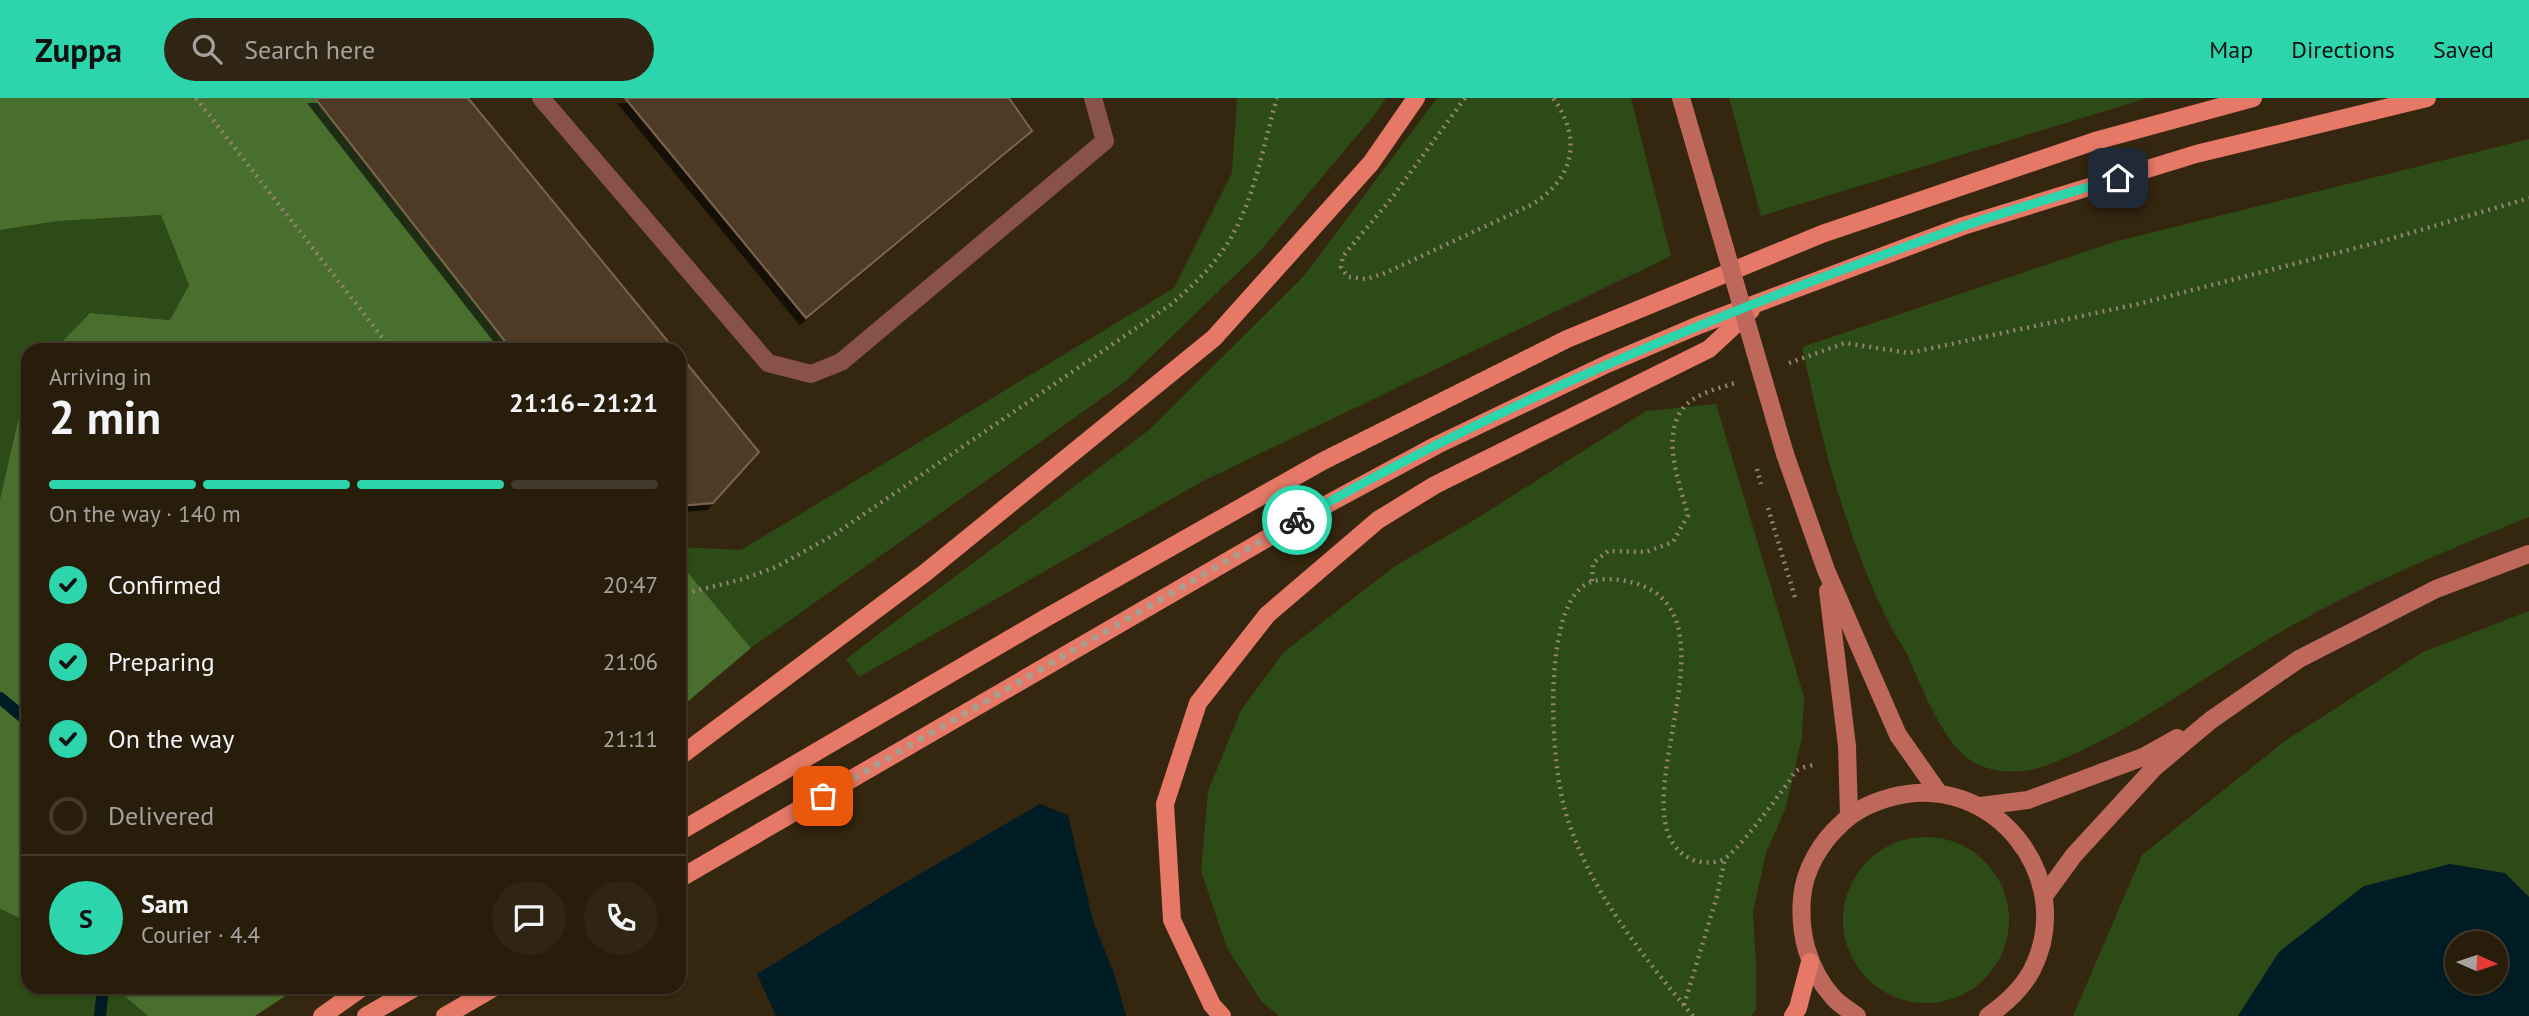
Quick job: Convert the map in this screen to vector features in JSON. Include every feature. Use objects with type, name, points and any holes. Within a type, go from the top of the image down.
[{"type":"main road","points":[[686,752],[925,573],[1214,338],[1371,163],[1416,98]]},
{"type":"main road","points":[[1681,98],[1785,454],[1826,570],[1898,735],[1938,792]]},
{"type":"main road","points":[[686,828],[1322,461],[1567,339],[1822,234],[2095,141],[2253,98]]},
{"type":"main road","points":[[686,875],[1309,514],[1437,445],[1607,364],[1699,325],[1963,226],[2183,158],[2427,98]]},
{"type":"main road","points":[[1222,1016],[1212,1005],[1172,920],[1165,804],[1198,703],[1267,615],[1378,520],[1448,479],[1709,349],[1759,303]]},
{"type":"main road","points":[[2044,896],[2074,855],[2155,767],[2211,720],[2300,659],[2436,589],[2529,554]]},
{"type":"main road","points":[[1826,570],[1847,746],[1849,816]]},
{"type":"main road","points":[[1980,806],[2028,800],[2143,757],[2211,720]]},
{"type":"main road","points":[[1857,1016],[1832,997],[1810,962],[1801,929],[1802,894],[1812,861],[1832,832],[1849,816],[1877,801],[1907,793],[1938,792],[1960,797],[1980,806],[2010,828],[2032,859],[2044,896],[2043,934],[2032,970],[2009,1001],[1988,1016]]},
{"type":"main road","points":[[1793,1016],[1798,1009],[1810,962]]},
{"type":"main road","points":[[322,1016],[353,994]]},
{"type":"main road","points":[[366,1016],[404,994]]},
{"type":"main road","points":[[445,1016],[483,994]]},
{"type":"lane","points":[[541,98],[768,363],[811,374],[841,362],[1105,141],[1093,98]]},
{"type":"path","points":[[197,98],[387,343]]},
{"type":"path","points":[[686,593],[743,579],[776,567],[832,536],[1170,305],[1194,285],[1234,233],[1249,195],[1277,98]]},
{"type":"path","points":[[1465,98],[1391,199],[1343,256],[1341,267],[1348,277],[1366,279],[1383,274],[1531,205],[1552,190],[1564,172],[1571,146],[1566,121],[1553,98]]},
{"type":"path","points":[[1783,366],[1844,343],[1909,353],[2138,304],[2383,241],[2529,198]]},
{"type":"path","points":[[1592,581],[1593,564],[1608,551],[1646,552],[1673,542],[1688,515],[1674,463],[1672,438],[1675,423],[1683,410],[1697,397],[1746,379]]},
{"type":"path","points":[[1761,484],[1797,605]]},
{"type":"path","points":[[1693,1016],[1600,890],[1584,862],[1564,806],[1558,778],[1555,734],[1558,644],[1567,608],[1576,592],[1592,581],[1618,580],[1648,587],[1665,603],[1676,621],[1681,649],[1681,675],[1663,804],[1665,820],[1673,844],[1691,859],[1708,863],[1725,859]]},
{"type":"path","points":[[1684,1005],[1717,896],[1725,859],[1797,771],[1820,762]]},
{"type":"green space","points":[[0,98],[315,98],[507,343],[61,343],[90,313],[170,320],[189,285],[161,215],[59,221],[0,230]]},
{"type":"green space","points":[[1237,98],[1386,98],[1261,250],[1126,381],[751,648],[686,570],[686,547],[741,550],[1174,288],[1232,173]]},
{"type":"green space","points":[[1437,98],[1631,98],[1671,256],[1203,481],[859,677],[846,659],[1149,430],[1304,276]]},
{"type":"green space","points":[[1729,98],[2148,98],[1761,216]]},
{"type":"green space","points":[[2529,139],[2529,517],[2344,598],[2255,647],[2108,738],[2045,766],[2020,771],[1993,770],[1977,764],[1953,744],[1934,714],[1867,575],[1833,477],[1802,347],[2117,241]]},
{"type":"green space","points":[[161,215],[189,285],[170,320],[90,313],[61,343],[21,343],[21,408],[0,499],[0,230],[59,221]]},
{"type":"green space","points":[[1716,404],[1804,697],[1802,738],[1785,810],[1766,853],[1753,912],[1756,1009],[1751,1016],[1279,1016],[1262,1002],[1227,948],[1201,871],[1208,791],[1241,710],[1284,652],[1395,566],[1471,522],[1646,411]]},
{"type":"green space","points":[[21,408],[21,919],[0,909],[0,499]]},
{"type":"green space","points":[[686,570],[751,648],[686,703]]},
{"type":"green space","points":[[2529,611],[2529,897],[2505,873],[2279,952],[2238,1016],[2073,1016],[2142,855],[2285,741],[2423,652]]},
{"type":"green space","points":[[1926,837],[1958,844],[1972,851],[1984,862],[1995,874],[2002,888],[2009,920],[2002,952],[1995,966],[1984,978],[1972,989],[1958,996],[1926,1003],[1894,996],[1880,989],[1868,978],[1857,966],[1850,952],[1843,920],[1850,888],[1857,874],[1868,862],[1880,851],[1894,844]]},
{"type":"green space","points":[[0,909],[21,919],[21,994],[122,994],[148,1016],[0,1016]]},
{"type":"green space","points":[[122,994],[288,994],[255,1016],[148,1016]]},
{"type":"water","points":[[1040,804],[1068,815],[1093,921],[1115,976],[1126,1016],[776,1016],[757,974],[894,889]]},
{"type":"water","points":[[2450,864],[2505,873],[2529,897],[2529,1016],[2238,1016],[2279,952],[2364,886]]},
{"type":"building","points":[[315,98],[468,98],[669,343],[507,343]]},
{"type":"building","points":[[625,98],[1009,98],[1032,131],[806,318]]},
{"type":"building","points":[[686,363],[759,452],[713,503],[686,505]]},
{"type":"waterway","points":[[0,698],[21,715]]},
{"type":"waterway","points":[[100,1016],[102,994]]},
{"type":"way so far","points":[[823,796],[1297,520]]},
{"type":"route","points":[[1297,520],[1437,445],[1607,364],[1699,325],[1963,226],[2118,178]]}]
